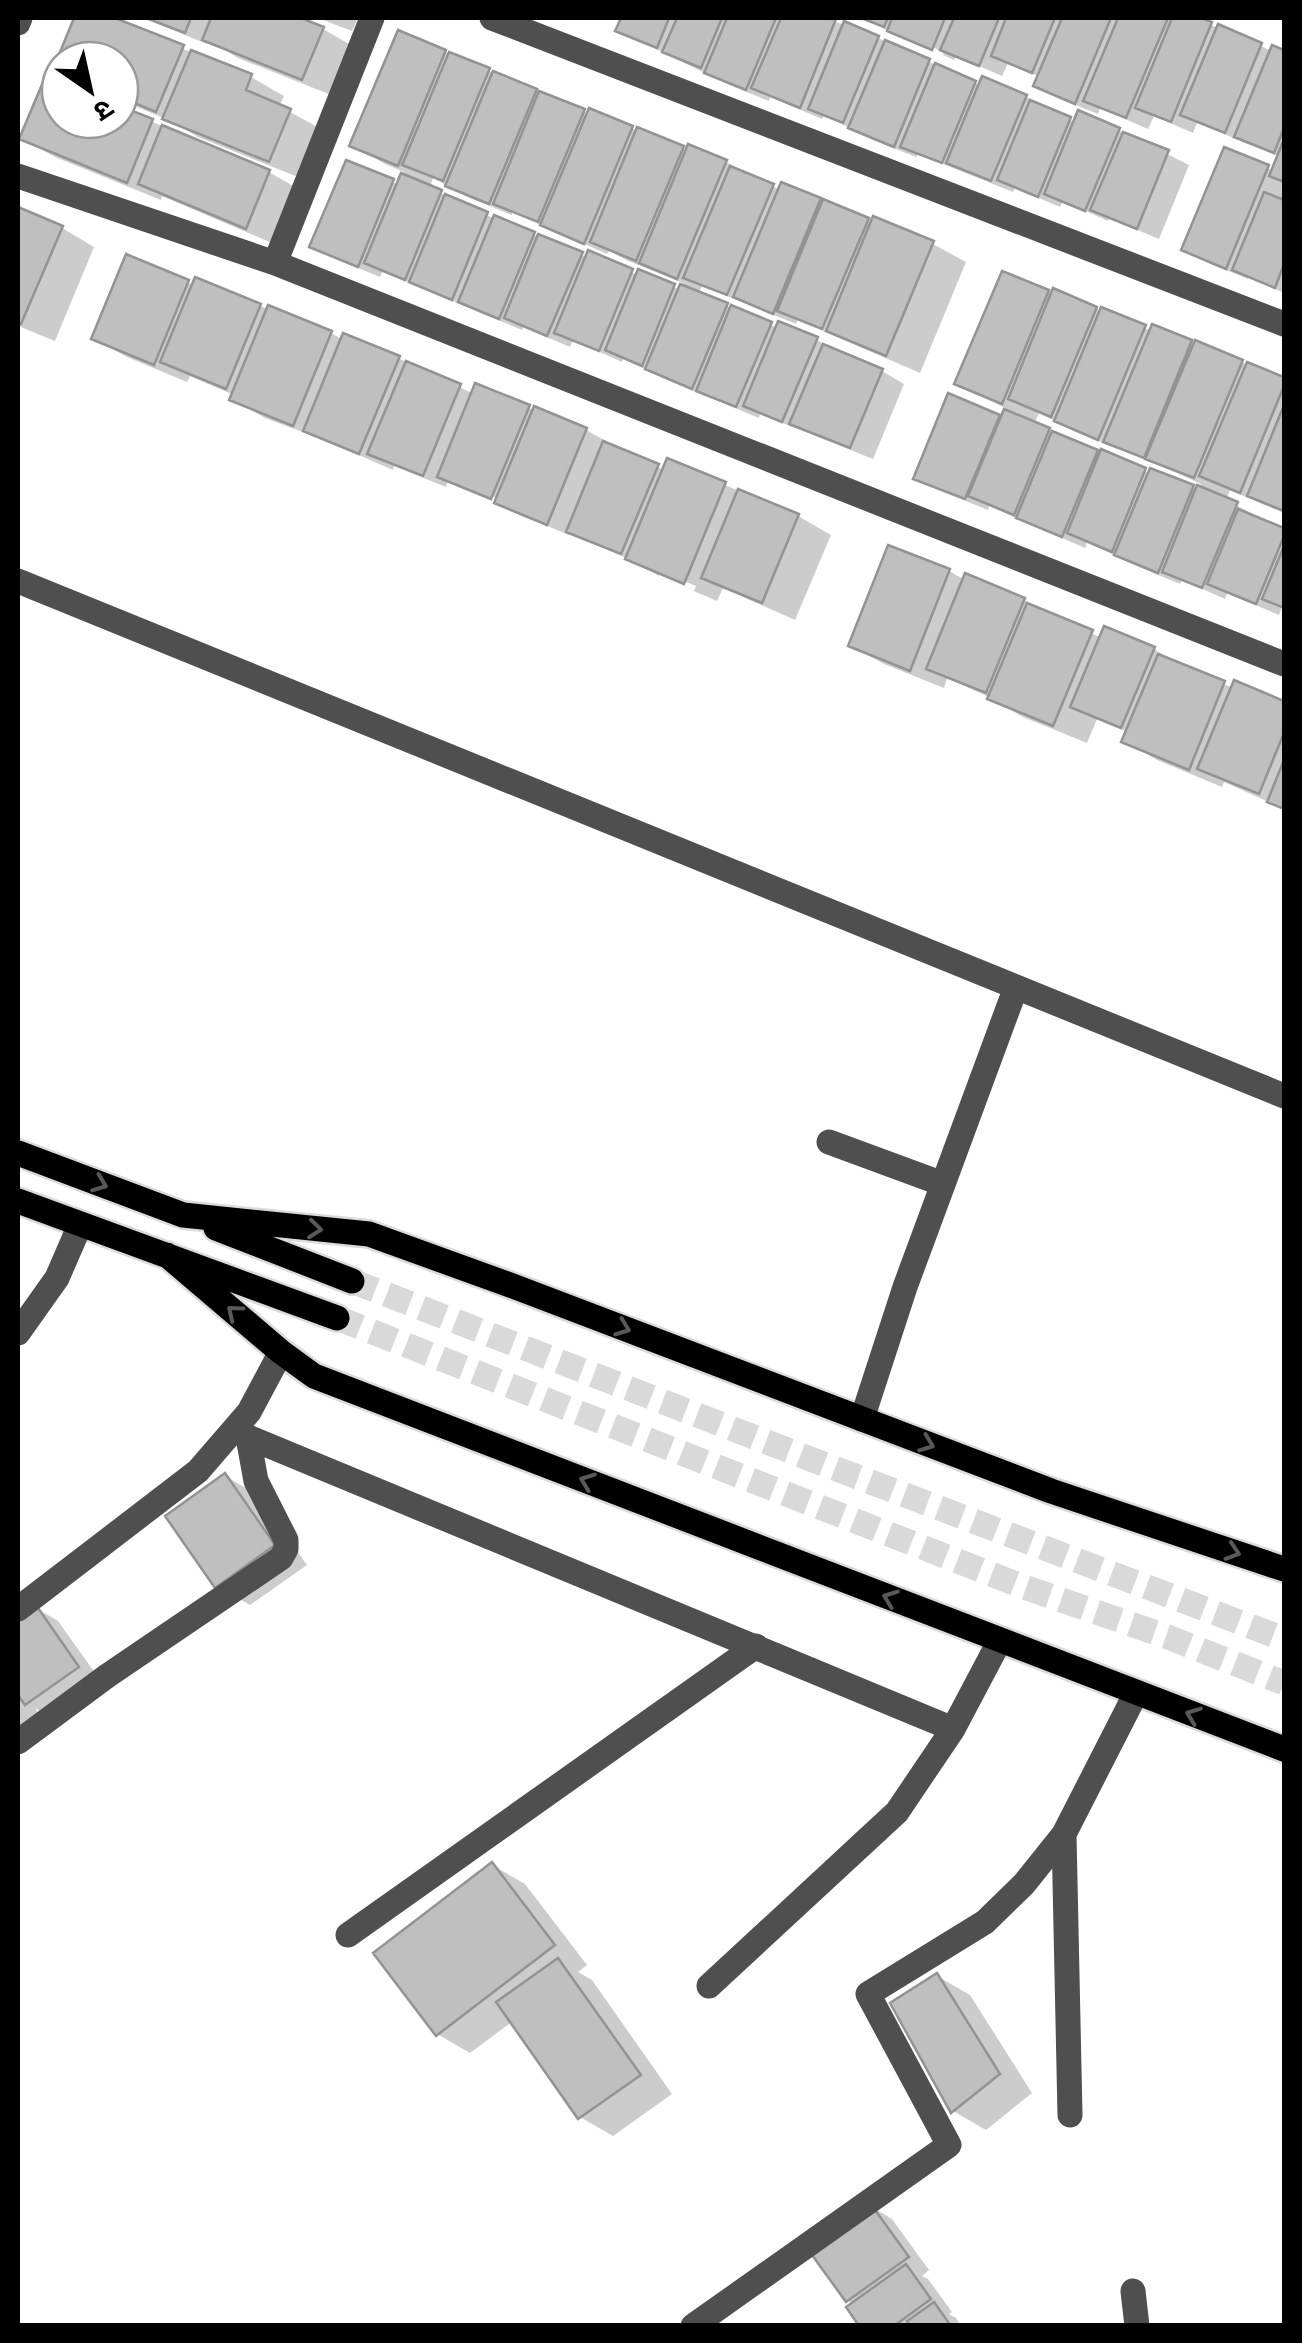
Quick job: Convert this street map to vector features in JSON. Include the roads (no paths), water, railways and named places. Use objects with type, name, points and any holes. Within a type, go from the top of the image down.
[{"type":"main road","points":[[18,1153],[352,1281]]},
{"type":"main road","points":[[18,1202],[337,1318]]},
{"type":"main road","points":[[184,1215],[369,1234],[1051,1491],[1284,1569]]},
{"type":"main road","points":[[167,1255],[314,1376],[1284,1749]]},
{"type":"street","points":[[275,263],[372,18]]},
{"type":"street","points":[[492,18],[1284,324]]},
{"type":"street","points":[[18,176],[275,263],[1284,664]]},
{"type":"street","points":[[18,581],[1284,1096]]},
{"type":"street","points":[[862,1419],[1016,987]]},
{"type":"street","points":[[829,1142],[944,1184]]},
{"type":"street","points":[[18,1333],[57,1278],[80,1225]]},
{"type":"street","points":[[18,1609],[198,1471],[242,1432],[281,1352]]},
{"type":"street","points":[[242,1432],[953,1729]]},
{"type":"street","points":[[18,1742],[106,1676],[281,1558],[286,1540],[256,1481],[242,1432]]},
{"type":"street","points":[[709,1986],[896,1812],[953,1729],[1000,1640]]},
{"type":"street","points":[[348,1935],[756,1646]]},
{"type":"street","points":[[694,2326],[949,2145],[868,1994],[984,1922],[1024,1884],[1064,1834],[1136,1693]]},
{"type":"street","points":[[1064,1834],[1070,2115]]},
{"type":"street","points":[[1133,2292],[1137,2326]]},
{"type":"tunnel","points":[[352,1281],[1284,1639]]},
{"type":"tunnel","points":[[337,1318],[1024,1587],[1284,1683]]}]
